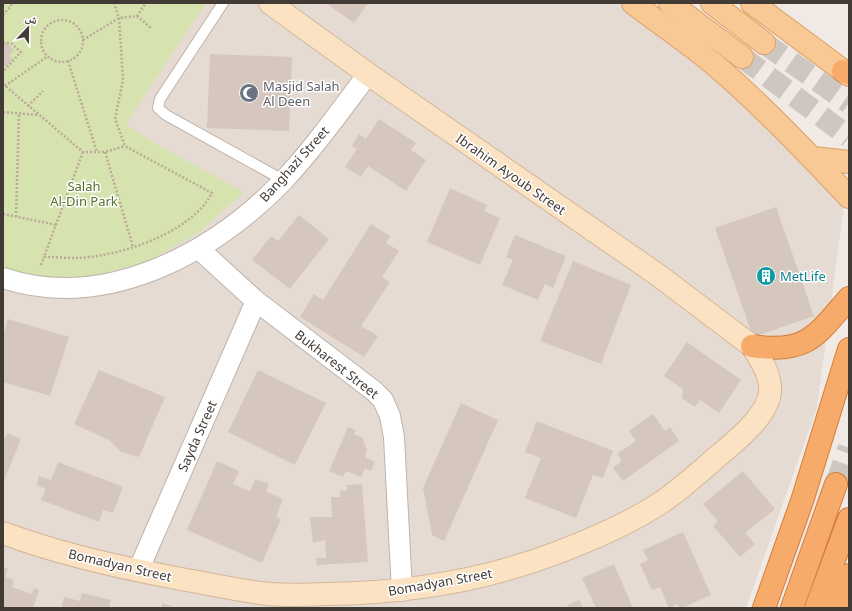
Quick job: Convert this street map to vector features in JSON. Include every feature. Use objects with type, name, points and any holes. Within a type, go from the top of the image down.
[{"type":"highway","points":[[752,346],[779,349],[803,343],[823,328],[849,298]]},
{"type":"highway","points":[[764,608],[802,501],[847,359]]},
{"type":"highway","points":[[792,608],[836,484]]},
{"type":"highway","points":[[816,608],[849,520]]},
{"type":"highway","points":[[837,608],[849,576]]},
{"type":"main road","points":[[633,3],[716,66],[758,104],[813,158],[849,197]]},
{"type":"main road","points":[[670,3],[742,57]]},
{"type":"main road","points":[[712,3],[764,43]]},
{"type":"main road","points":[[752,3],[847,73]]},
{"type":"main road","points":[[813,158],[849,162]]},
{"type":"street","name":"Ibrahim Ayoub Street","points":[[270,3],[368,74],[658,275],[752,346]]},
{"type":"street","name":"Banghazi Street","points":[[3,278],[33,286],[62,288],[90,286],[118,281],[145,272],[199,249],[235,224],[283,180],[318,139],[368,74]]},
{"type":"street","name":"Bukharest Street","points":[[199,249],[256,301],[362,382],[383,400],[390,416],[394,437],[402,590]]},
{"type":"street","name":"Sayda Street","points":[[138,571],[256,301]]},
{"type":"street","name":"Bomadyan Street","points":[[3,533],[79,558],[138,571],[274,594],[357,594],[402,590],[466,580],[502,571],[543,558],[613,529],[658,504],[686,484],[730,446],[764,409],[769,397],[770,385],[764,367],[752,346]]},
{"type":"lane","points":[[223,3],[160,99],[158,108],[166,115],[283,180]]},
{"type":"path","points":[[3,15],[13,3]]},
{"type":"path","points":[[83,152],[57,225],[44,256],[79,258],[133,247],[172,232],[194,216],[206,204],[212,193],[125,146],[116,119],[123,80],[119,18],[114,3]]},
{"type":"path","points":[[137,16],[146,3]]},
{"type":"path","points":[[83,40],[119,18],[137,16],[151,28]]},
{"type":"path","points":[[61,20],[73,23],[81,33],[83,40],[80,52],[68,61],[54,60],[48,56],[41,44],[41,36],[48,24],[61,20]]},
{"type":"path","points":[[3,42],[12,44],[21,52],[3,72]]},
{"type":"path","points":[[48,56],[4,85],[83,152],[105,152],[125,146]]},
{"type":"path","points":[[68,61],[97,152]]},
{"type":"path","points":[[28,106],[42,91]]},
{"type":"path","points":[[3,112],[38,115]]},
{"type":"path","points":[[16,217],[20,113]]},
{"type":"path","points":[[105,152],[133,247]]},
{"type":"path","points":[[3,214],[57,225]]},
{"type":"shaded area","points":[[3,3],[625,3],[710,75],[845,198],[817,407],[746,608],[3,608]]},
{"type":"green space","name":"Salah Al-Din Park","points":[[3,3],[206,3],[126,124],[154,143],[244,192],[199,232],[147,262],[96,275],[63,280],[3,271]]},
{"type":"building","points":[[326,3],[368,3],[354,23]]},
{"type":"building","points":[[5,42],[14,50],[9,56],[13,59],[6,67],[3,64],[3,44]]},
{"type":"building","name":"Masjid Salah Al Deen","points":[[210,54],[292,57],[289,131],[207,128]]},
{"type":"building","points":[[379,119],[416,143],[411,150],[426,160],[406,191],[368,166],[361,177],[345,167],[357,149],[352,146],[359,134],[366,139]]},
{"type":"building","points":[[450,188],[487,205],[484,211],[500,218],[480,265],[427,242]]},
{"type":"building","name":"MetLife","points":[[776,207],[814,316],[753,337],[715,228]]},
{"type":"building","points":[[299,215],[329,239],[290,289],[252,260],[271,236],[278,241]]},
{"type":"building","points":[[371,224],[390,236],[386,243],[399,251],[382,277],[390,282],[361,326],[378,336],[364,357],[300,317],[314,294],[323,300]]},
{"type":"building","points":[[515,235],[566,256],[553,288],[545,284],[538,300],[502,285],[513,260],[506,257]]},
{"type":"building","points":[[573,261],[631,285],[601,364],[540,341]]},
{"type":"building","points":[[8,319],[69,337],[50,396],[3,382],[3,335]]},
{"type":"building","points":[[687,342],[741,380],[719,413],[700,400],[695,407],[682,398],[683,389],[664,376]]},
{"type":"building","points":[[99,370],[165,397],[139,457],[121,452],[109,440],[74,424]]},
{"type":"building","points":[[258,370],[326,403],[295,465],[228,432]]},
{"type":"building","points":[[461,403],[498,420],[444,541],[432,535],[423,488]]},
{"type":"building","points":[[653,414],[665,431],[670,427],[679,441],[623,481],[613,468],[622,461],[617,454],[636,441],[629,431]]},
{"type":"building","points":[[537,421],[613,451],[603,478],[593,475],[576,518],[525,498],[541,458],[525,452]]},
{"type":"building","points":[[348,427],[356,430],[354,434],[362,437],[367,450],[365,457],[375,462],[371,471],[365,468],[361,477],[346,471],[343,477],[329,471]]},
{"type":"building","points":[[7,433],[21,439],[3,483],[3,436],[6,437]]},
{"type":"building","points":[[217,461],[239,471],[233,484],[250,491],[255,479],[269,484],[266,491],[283,499],[276,517],[281,519],[262,563],[187,530]]},
{"type":"building","points":[[58,462],[123,487],[113,513],[103,510],[99,522],[41,500],[46,489],[36,485],[39,476],[51,480]]},
{"type":"building","points":[[743,471],[775,509],[745,533],[755,544],[740,557],[713,526],[718,521],[703,504]]},
{"type":"building","points":[[362,484],[368,562],[317,565],[316,558],[326,558],[325,540],[313,543],[310,517],[332,517],[331,497],[340,497],[340,490],[347,491],[347,485]]},
{"type":"building","points":[[683,532],[711,595],[682,608],[679,608],[677,604],[669,608],[660,587],[652,590],[640,564],[648,560],[643,550]]},
{"type":"building","points":[[614,564],[633,608],[596,608],[582,578]]},
{"type":"building","points":[[3,567],[8,569],[5,577],[14,580],[12,587],[32,594],[34,588],[39,590],[33,608],[3,608]]},
{"type":"building","points":[[82,593],[111,600],[109,608],[61,608],[64,597],[80,601]]},
{"type":"building","points":[[579,600],[583,608],[568,608],[567,605]]},
{"type":"building","points":[[162,603],[177,608],[161,608]]},
{"type":"tunnel","points":[[764,43],[849,103]]},
{"type":"tunnel","points":[[742,57],[849,137]]},
{"type":"tunnel","points":[[836,484],[849,448]]},
{"type":"place","name":"Masjid Salah Al Deen","points":[[249,93]]},
{"type":"place","name":"MetLife","points":[[766,276]]}]
